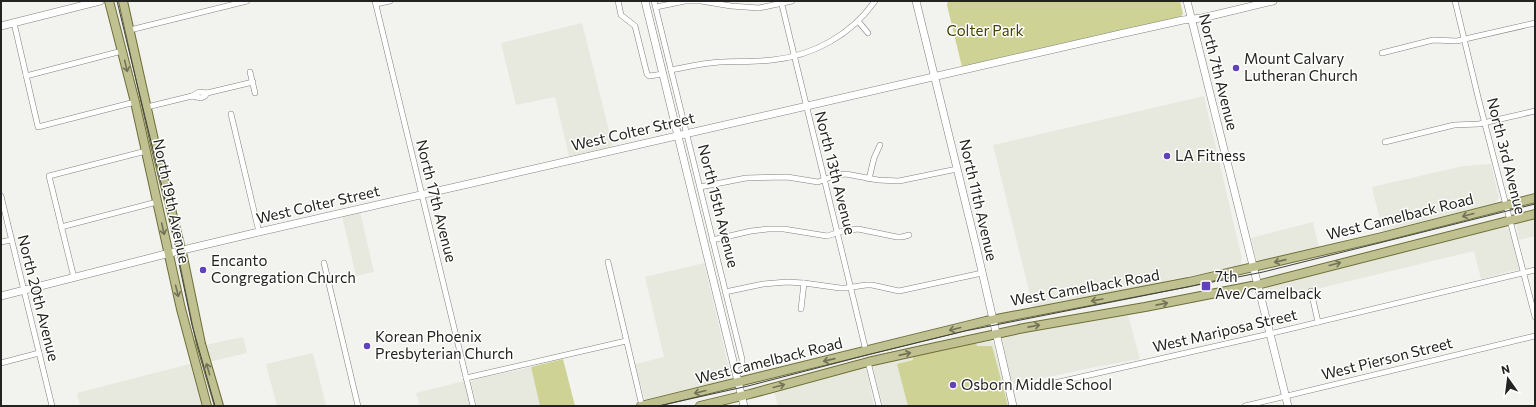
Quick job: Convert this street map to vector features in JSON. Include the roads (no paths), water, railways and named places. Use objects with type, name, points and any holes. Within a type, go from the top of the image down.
[{"type":"main road","name":"North 19th Avenue","points":[[109,1],[146,151],[156,202],[185,325],[207,406]]},
{"type":"main road","name":"North 19th Avenue","points":[[124,1],[146,107],[182,250],[202,344],[219,406]]},
{"type":"main road","name":"West Camelback Road","points":[[641,406],[993,319],[1136,293],[1253,267],[1382,237],[1535,198]]},
{"type":"main road","name":"West Camelback Road","points":[[700,406],[868,362],[996,334],[1257,285],[1535,214]]},
{"type":"street","points":[[1,26],[100,1]]},
{"type":"street","points":[[130,30],[247,1]]},
{"type":"street","points":[[375,3],[390,1]]},
{"type":"street","points":[[618,1],[621,15],[635,26],[647,74],[649,76],[663,74]]},
{"type":"street","name":"North 15th Avenue","points":[[645,1],[744,406]]},
{"type":"street","name":"North 15th Avenue","points":[[654,1],[742,359],[740,365],[734,367]]},
{"type":"street","points":[[656,7],[685,1],[701,1],[746,8],[759,8],[792,1]]},
{"type":"street","points":[[671,70],[706,63],[773,60],[795,56],[820,48],[836,39],[858,21],[875,1]]},
{"type":"street","name":"North 11th Avenue","points":[[916,1],[1013,406]]},
{"type":"street","name":"North 7th Avenue","points":[[1187,1],[1288,406]]},
{"type":"street","name":"West Colter Street","points":[[1,296],[258,232],[1113,35],[1202,18],[1273,1]]},
{"type":"street","name":"North 3rd Avenue","points":[[1455,1],[1535,317]]},
{"type":"street","name":"North 17th Avenue","points":[[375,3],[473,406]]},
{"type":"street","name":"North 13th Avenue","points":[[781,3],[866,351]]},
{"type":"street","points":[[858,21],[868,33]]},
{"type":"street","points":[[14,22],[38,127],[134,102]]},
{"type":"street","points":[[1382,53],[1433,40],[1457,41],[1535,23]]},
{"type":"street","points":[[26,76],[122,52]]},
{"type":"street","points":[[250,72],[255,93]]},
{"type":"street","points":[[146,107],[192,96],[201,98],[207,93],[252,82]]},
{"type":"street","points":[[1384,142],[1454,125],[1485,123],[1535,111]]},
{"type":"street","points":[[231,114],[258,232]]},
{"type":"street","points":[[868,179],[874,158],[880,145]]},
{"type":"street","points":[[74,278],[49,176],[146,151]]},
{"type":"street","points":[[700,187],[752,177],[787,177],[818,182],[836,175],[846,174],[868,179],[899,181],[957,169]]},
{"type":"street","name":"North 20th Avenue","points":[[1,196],[52,406]]},
{"type":"street","points":[[61,227],[156,202]]},
{"type":"street","points":[[712,240],[751,231],[768,229],[784,229],[828,236],[843,231],[858,229],[897,237],[902,237],[909,234]]},
{"type":"street","points":[[1,242],[11,240]]},
{"type":"street","points":[[608,262],[641,406]]},
{"type":"street","points":[[324,263],[358,406]]},
{"type":"street","name":"West Mariposa Street","points":[[1037,387],[1269,334],[1535,270]]},
{"type":"street","points":[[725,292],[780,282],[804,283],[840,288],[872,285],[893,291],[904,291],[982,273]]},
{"type":"street","points":[[801,309],[804,283]]},
{"type":"street","points":[[1311,291],[1318,322]]},
{"type":"street","points":[[723,322],[732,319]]},
{"type":"street","name":"West Pierson Street","points":[[1245,406],[1535,336]]},
{"type":"street","points":[[466,378],[626,341]]},
{"type":"street","points":[[1,364],[39,353]]},
{"type":"street","points":[[868,362],[879,406]]},
{"type":"tram line","points":[[117,1],[169,216],[192,325],[215,406]]},
{"type":"tram line","points":[[658,406],[748,386],[965,331],[1263,272],[1535,204]]},
{"type":"place","name":"Mount Calvary Lutheran Church","points":[[1236,68]]},
{"type":"place","name":"LA Fitness","points":[[1167,156]]},
{"type":"place","name":"Encanto Congregation Church","points":[[203,270]]},
{"type":"place","name":"7th Ave/Camelback","points":[[1206,286]]},
{"type":"place","name":"Korean Phoenix Presbyterian Church","points":[[367,346]]},
{"type":"place","name":"Osborn Middle School","points":[[953,385]]},
{"type":"park label","name":"Colter Park","points":[[985,31]]}]
